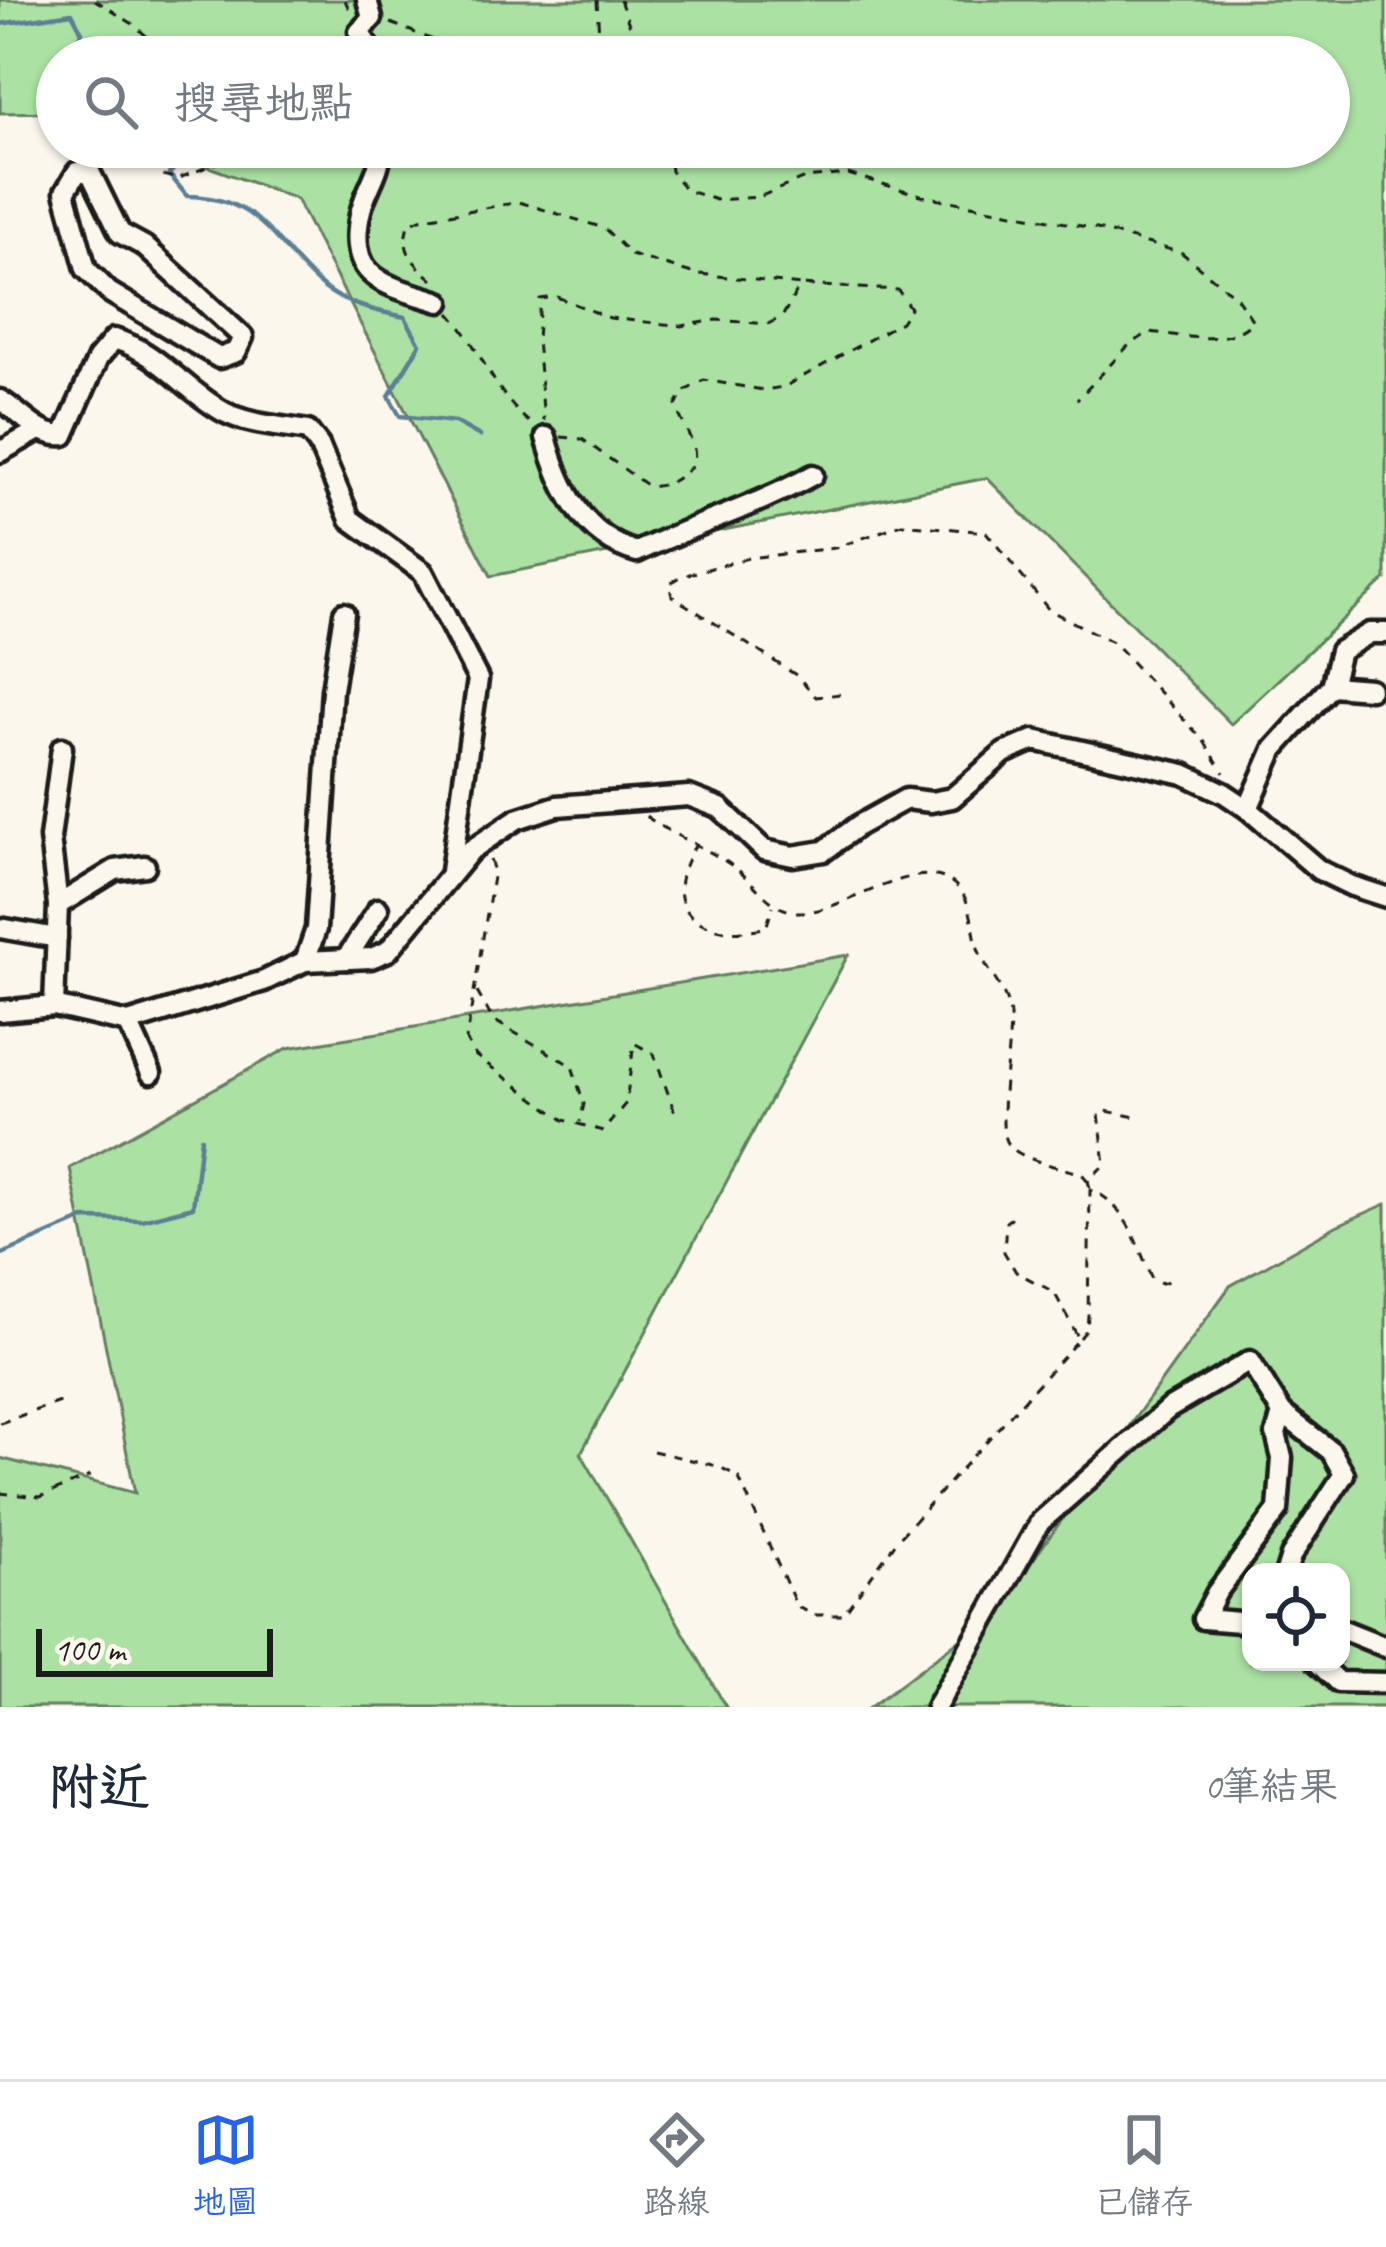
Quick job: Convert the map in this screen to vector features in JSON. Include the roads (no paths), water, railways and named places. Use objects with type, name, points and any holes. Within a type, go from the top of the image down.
[{"type":"street","points":[[361,36],[358,32],[370,9]]},
{"type":"street","points":[[379,168],[361,212],[360,250],[365,269],[377,282],[440,302]]},
{"type":"street","points":[[131,306],[220,358],[236,352],[244,337],[144,246],[120,233],[90,172],[77,172],[64,192],[86,269],[131,306],[150,354]]},
{"type":"street","points":[[0,400],[38,430],[64,435],[98,358],[113,339],[150,354],[221,410],[243,419],[308,430],[350,519],[423,572],[478,679],[450,876]]},
{"type":"street","points":[[0,452],[38,430]]},
{"type":"street","points":[[546,437],[572,503],[599,536],[637,552],[688,527],[781,493],[813,475]]},
{"type":"street","points":[[305,961],[320,896],[332,690],[344,613]]},
{"type":"street","points":[[1248,809],[1274,749],[1330,686],[1340,651],[1370,633],[1386,634]]},
{"type":"street","points":[[1330,686],[1370,689]]},
{"type":"street","points":[[0,1011],[54,1006],[128,1023],[265,981],[305,961],[371,958],[388,951],[472,850],[517,819],[557,806],[689,796],[720,808],[764,850],[793,856],[824,850],[907,799],[952,798],[1004,753],[1034,740],[1184,774],[1248,809],[1319,870],[1386,897]]},
{"type":"street","points":[[54,1006],[58,905],[50,838],[62,748]]},
{"type":"street","points":[[58,905],[115,870],[145,866]]},
{"type":"street","points":[[346,959],[378,910]]},
{"type":"street","points":[[0,928],[57,938]]},
{"type":"street","points":[[128,1023],[152,1073]]},
{"type":"street","points":[[936,1707],[1040,1522],[1168,1409],[1250,1361],[1282,1413],[1331,1451],[1344,1474],[1289,1563]]},
{"type":"street","points":[[1242,1622],[1204,1618],[1217,1592],[1278,1510],[1282,1458],[1276,1434],[1282,1413]]},
{"type":"street","points":[[1350,1632],[1386,1647]]},
{"type":"street","points":[[1326,1671],[1338,1682],[1386,1683]]},
{"type":"waterway","points":[[0,24],[72,13],[80,36]]},
{"type":"waterway","points":[[175,168],[169,174],[187,196],[211,198],[248,213],[326,290],[359,306],[405,317],[420,344],[389,396],[400,416],[455,422],[480,436]]},
{"type":"waterway","points":[[0,1255],[84,1219],[142,1220],[193,1207],[201,1138]]}]
